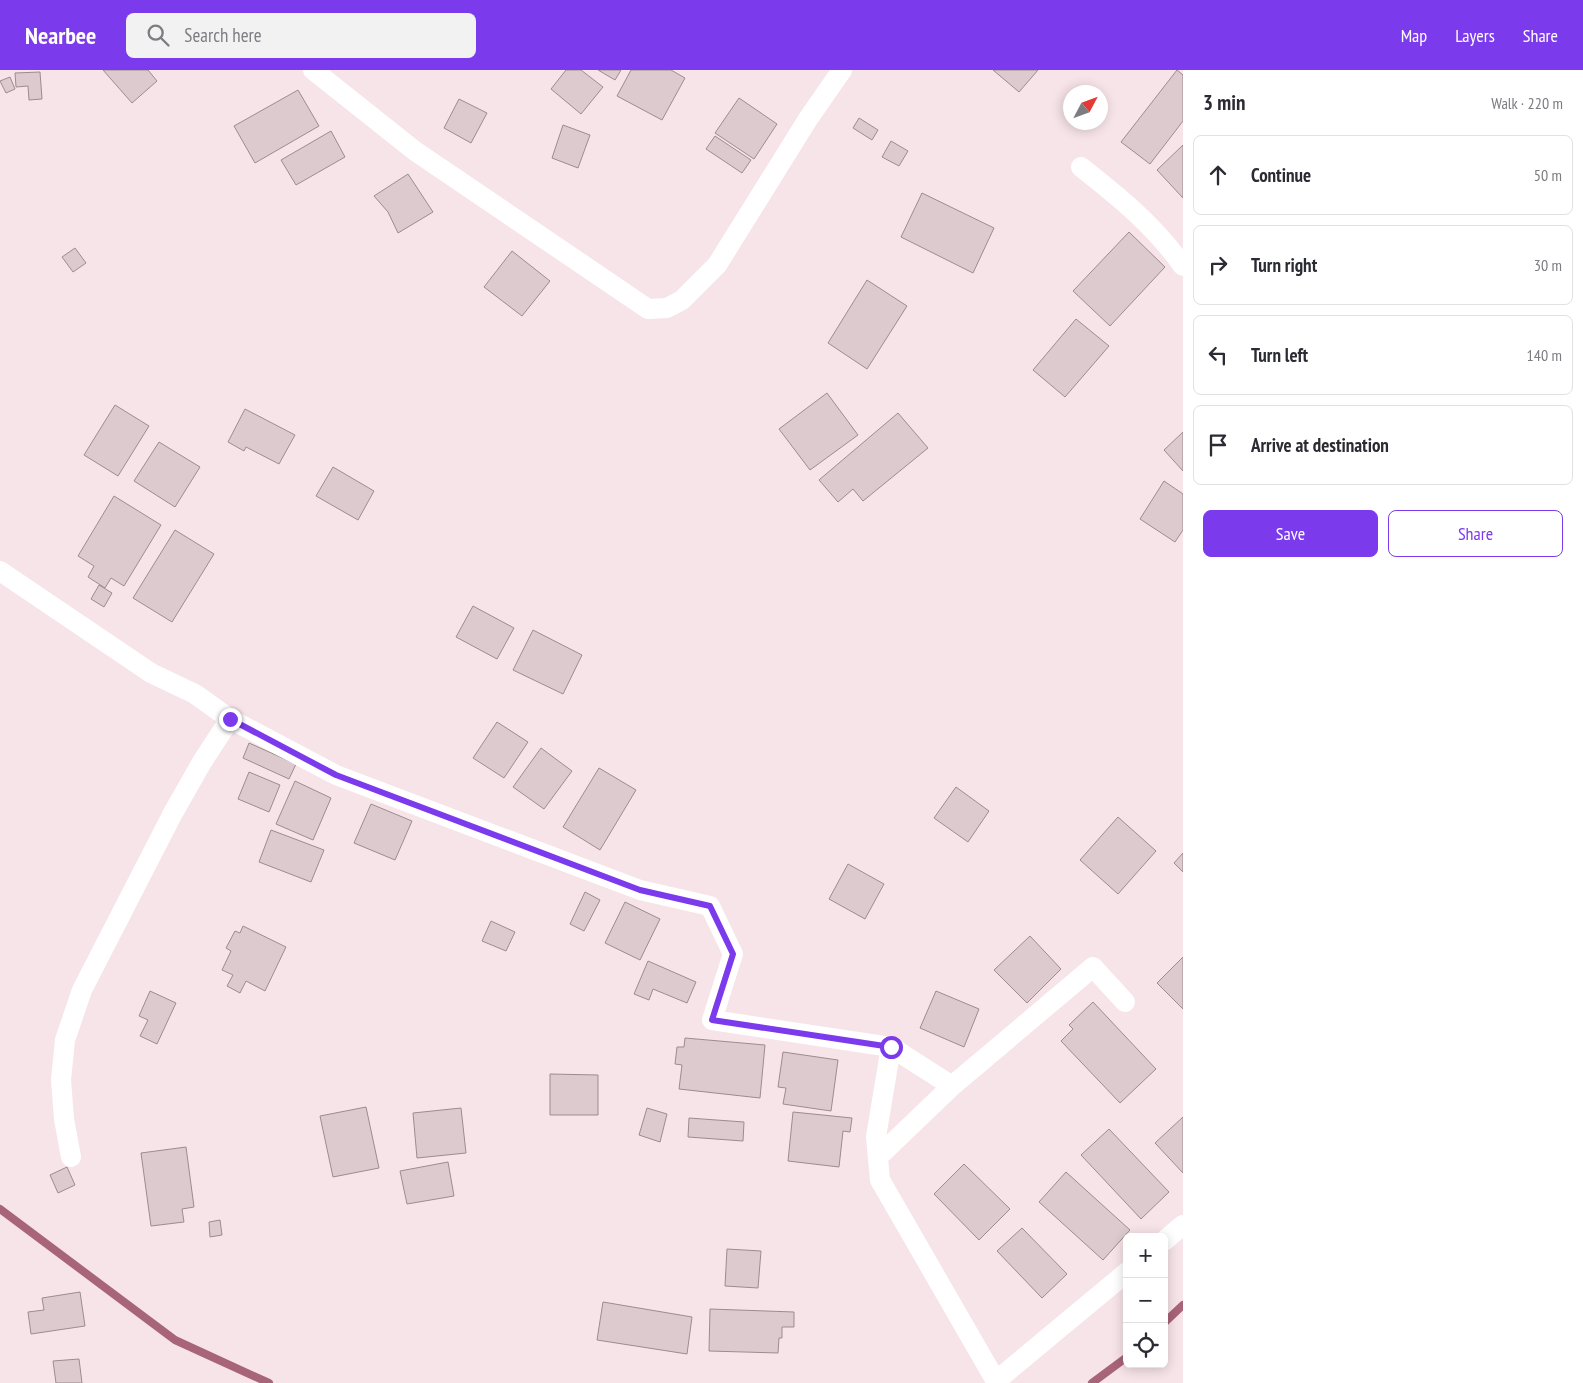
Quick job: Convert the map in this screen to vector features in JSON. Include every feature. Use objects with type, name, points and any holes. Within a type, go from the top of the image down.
[{"type":"street","points":[[313,70],[415,151],[648,310],[667,308],[682,300],[717,265],[808,119],[842,70]]},
{"type":"street","points":[[1081,167],[1131,207],[1171,250],[1183,266]]},
{"type":"street","points":[[0,570],[151,673],[195,694],[230,719],[336,775],[640,890],[710,906],[733,954],[712,1020],[891,1047],[952,1086]]},
{"type":"street","points":[[71,1157],[64,1119],[61,1080],[65,1040],[82,990],[173,813],[202,762],[230,719]]},
{"type":"street","points":[[878,1157],[952,1086],[1093,967],[1125,1002]]},
{"type":"street","points":[[891,1047],[876,1136],[880,1180],[996,1382],[1123,1275]]},
{"type":"street","points":[[1168,1238],[1183,1225]]},
{"type":"building","points":[[103,70],[148,70],[157,81],[132,103]]},
{"type":"building","points":[[566,70],[581,70],[603,87],[581,114],[551,89]]},
{"type":"building","points":[[598,70],[621,70],[615,80]]},
{"type":"building","points":[[631,70],[671,70],[685,78],[662,120],[617,96]]},
{"type":"building","points":[[993,70],[1038,70],[1019,92]]},
{"type":"building","points":[[1177,70],[1183,75],[1183,121],[1150,164],[1121,142]]},
{"type":"building","points":[[40,72],[42,99],[29,100],[28,86],[16,87],[15,73]]},
{"type":"building","points":[[10,77],[15,89],[6,93],[0,81]]},
{"type":"building","points":[[298,90],[319,126],[255,163],[234,126]]},
{"type":"building","points":[[739,98],[777,124],[754,159],[715,133]]},
{"type":"building","points":[[459,99],[487,113],[471,143],[444,128]]},
{"type":"building","points":[[859,118],[878,130],[872,140],[853,128]]},
{"type":"building","points":[[563,125],[590,135],[578,168],[552,158]]},
{"type":"building","points":[[331,131],[345,157],[296,185],[281,160]]},
{"type":"building","points":[[715,136],[751,160],[742,173],[706,149]]},
{"type":"building","points":[[891,141],[908,151],[899,166],[882,157]]},
{"type":"building","points":[[1183,145],[1183,198],[1157,170]]},
{"type":"building","points":[[408,174],[433,212],[398,233],[388,212],[374,196]]},
{"type":"building","points":[[922,193],[994,228],[973,273],[901,237]]},
{"type":"building","points":[[1129,232],[1165,267],[1110,326],[1073,291]]},
{"type":"building","points":[[75,248],[86,263],[73,272],[62,257]]},
{"type":"building","points":[[512,251],[550,281],[522,316],[484,287]]},
{"type":"building","points":[[867,280],[907,306],[867,369],[828,343]]},
{"type":"building","points":[[1076,319],[1109,346],[1065,397],[1033,370]]},
{"type":"building","points":[[827,393],[858,435],[810,470],[779,429]]},
{"type":"building","points":[[115,405],[149,426],[118,476],[84,455]]},
{"type":"building","points":[[245,409],[295,435],[279,464],[246,447],[244,451],[228,442]]},
{"type":"building","points":[[898,413],[928,448],[863,501],[853,489],[838,502],[819,480]]},
{"type":"building","points":[[1183,432],[1183,471],[1164,450]]},
{"type":"building","points":[[159,442],[200,467],[175,507],[134,481]]},
{"type":"building","points":[[333,467],[374,491],[358,520],[316,496]]},
{"type":"building","points":[[1164,481],[1183,494],[1183,530],[1175,542],[1140,519]]},
{"type":"building","points":[[114,496],[161,525],[124,586],[111,578],[105,588],[88,577],[94,566],[78,556]]},
{"type":"building","points":[[175,530],[214,554],[172,622],[133,598]]},
{"type":"building","points":[[99,585],[112,593],[104,607],[91,599]]},
{"type":"building","points":[[473,606],[514,628],[497,659],[456,637]]},
{"type":"building","points":[[533,630],[582,655],[563,694],[513,670]]},
{"type":"building","points":[[497,722],[528,742],[504,778],[473,758]]},
{"type":"building","points":[[249,743],[296,764],[289,779],[243,758]]},
{"type":"building","points":[[541,748],[572,771],[544,809],[513,787]]},
{"type":"building","points":[[599,768],[636,790],[600,850],[563,827]]},
{"type":"building","points":[[249,772],[280,785],[269,812],[238,799]]},
{"type":"building","points":[[295,781],[331,798],[313,840],[276,824]]},
{"type":"building","points":[[956,787],[989,811],[968,842],[934,818]]},
{"type":"building","points":[[371,804],[412,821],[395,860],[354,843]]},
{"type":"building","points":[[1118,817],[1156,851],[1118,894],[1080,860]]},
{"type":"building","points":[[271,830],[324,850],[311,882],[259,862]]},
{"type":"building","points":[[1183,853],[1183,872],[1174,863]]},
{"type":"building","points":[[848,864],[884,884],[865,919],[829,899]]},
{"type":"building","points":[[585,892],[600,900],[584,931],[570,924]]},
{"type":"building","points":[[625,902],[660,919],[640,960],[605,943]]},
{"type":"building","points":[[491,921],[515,932],[506,951],[482,941]]},
{"type":"building","points":[[243,926],[286,947],[265,991],[246,981],[240,993],[227,986],[233,975],[222,970],[231,951],[226,948],[235,931],[240,933]]},
{"type":"building","points":[[1030,936],[1061,969],[1027,1003],[994,970]]},
{"type":"building","points":[[1183,957],[1183,1009],[1157,983]]},
{"type":"building","points":[[648,961],[696,982],[687,1003],[653,989],[649,1000],[634,994]]},
{"type":"building","points":[[150,991],[176,1003],[157,1044],[140,1036],[148,1020],[139,1016]]},
{"type":"building","points":[[936,991],[979,1009],[964,1047],[920,1028]]},
{"type":"building","points":[[1093,1002],[1156,1069],[1120,1103],[1061,1041],[1073,1029],[1069,1025]]},
{"type":"building","points":[[685,1038],[765,1045],[760,1098],[679,1089],[682,1065],[675,1064],[677,1047],[684,1047]]},
{"type":"building","points":[[783,1052],[838,1060],[831,1111],[783,1104],[786,1088],[778,1087]]},
{"type":"building","points":[[550,1074],[598,1075],[598,1115],[550,1115]]},
{"type":"building","points":[[366,1107],[379,1168],[333,1177],[320,1116]]},
{"type":"building","points":[[461,1108],[466,1153],[417,1158],[413,1113]]},
{"type":"building","points":[[647,1108],[667,1114],[660,1142],[639,1135]]},
{"type":"building","points":[[793,1112],[852,1118],[850,1132],[843,1131],[839,1167],[788,1161]]},
{"type":"building","points":[[1183,1117],[1183,1173],[1155,1143]]},
{"type":"building","points":[[689,1118],[744,1122],[743,1141],[688,1137]]},
{"type":"building","points":[[1109,1129],[1169,1192],[1141,1219],[1081,1155]]},
{"type":"building","points":[[186,1147],[194,1207],[182,1209],[184,1222],[151,1226],[141,1153]]},
{"type":"building","points":[[448,1162],[454,1196],[407,1204],[400,1171]]},
{"type":"building","points":[[964,1164],[1010,1209],[979,1240],[934,1194]]},
{"type":"building","points":[[67,1167],[75,1185],[58,1193],[50,1175]]},
{"type":"building","points":[[1066,1172],[1130,1230],[1127,1233],[1123,1233],[1123,1238],[1103,1260],[1039,1202]]},
{"type":"building","points":[[220,1220],[222,1235],[210,1237],[209,1222]]},
{"type":"building","points":[[1022,1228],[1067,1274],[1042,1298],[997,1251]]},
{"type":"building","points":[[727,1249],[761,1251],[758,1288],[725,1286]]},
{"type":"building","points":[[80,1292],[85,1326],[31,1334],[28,1312],[44,1310],[42,1298]]},
{"type":"building","points":[[603,1302],[692,1317],[687,1354],[597,1340]]},
{"type":"building","points":[[710,1309],[794,1312],[794,1327],[782,1327],[782,1338],[779,1338],[778,1353],[709,1351]]},
{"type":"building","points":[[79,1359],[82,1383],[56,1383],[53,1361]]},
{"type":"waterway","points":[[0,1209],[175,1340],[269,1383]]},
{"type":"waterway","points":[[1168,1319],[1183,1305]]},
{"type":"waterway","points":[[1092,1383],[1123,1360]]},
{"type":"route","points":[[230,719],[336,775],[640,890],[710,906],[733,954],[712,1020],[891,1047]]}]
